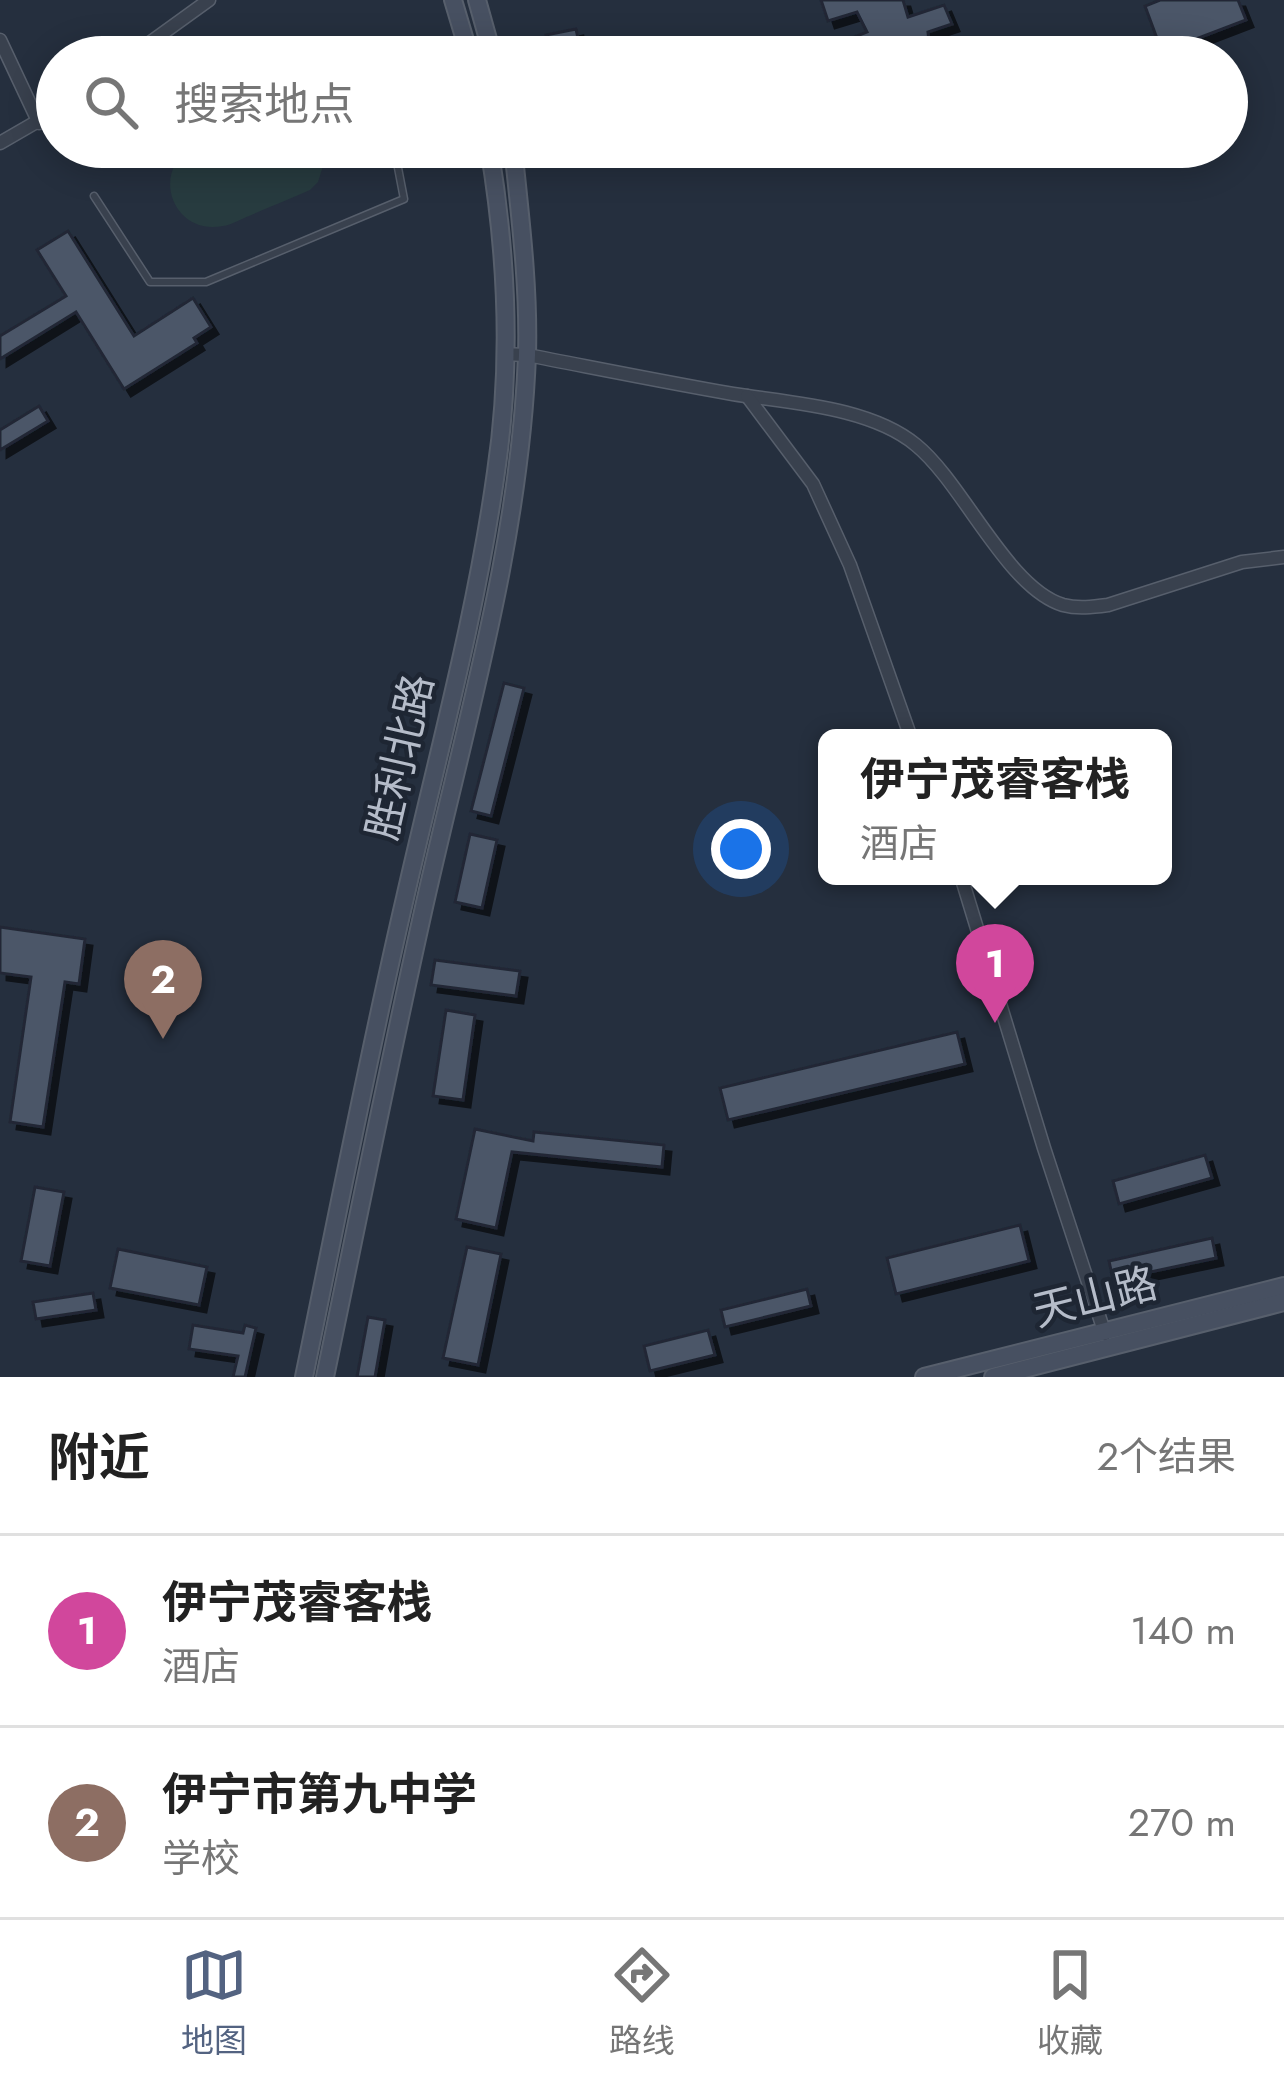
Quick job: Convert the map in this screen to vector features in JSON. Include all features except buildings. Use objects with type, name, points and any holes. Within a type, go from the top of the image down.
[{"type":"main road","points":[[453,0],[464,36]]},
{"type":"main road","points":[[477,0],[488,36]]},
{"type":"main road","name":"胜利北路","points":[[304,1377],[400,916],[477,586],[497,469],[505,285],[492,168]]},
{"type":"main road","name":"胜利北路","points":[[325,1377],[422,916],[497,591],[518,472],[527,355],[515,168]]},
{"type":"main road","name":"天山路","points":[[993,1377],[1284,1286]]},
{"type":"main road","name":"天山路","points":[[924,1377],[1284,1302]]},
{"type":"street","points":[[159,36],[209,0]]},
{"type":"street","points":[[0,40],[36,117]]},
{"type":"street","points":[[0,143],[36,125]]},
{"type":"street","points":[[505,354],[831,409],[880,426],[915,443],[1016,569],[1043,596],[1063,605],[1108,605],[1242,562],[1284,557]]},
{"type":"street","points":[[746,396],[813,484],[850,565],[908,729]]},
{"type":"street","points":[[964,885],[1106,1339]]},
{"type":"lane","points":[[94,196],[151,283],[206,282],[404,199],[398,168]]},
{"type":"green space","points":[[174,168],[322,168],[310,190],[229,224],[206,227],[181,213],[173,200]]},
{"type":"place","name":"伊宁茂睿客栈","points":[[995,1023]]},
{"type":"place","name":"伊宁市第九中学","points":[[163,1039]]}]
